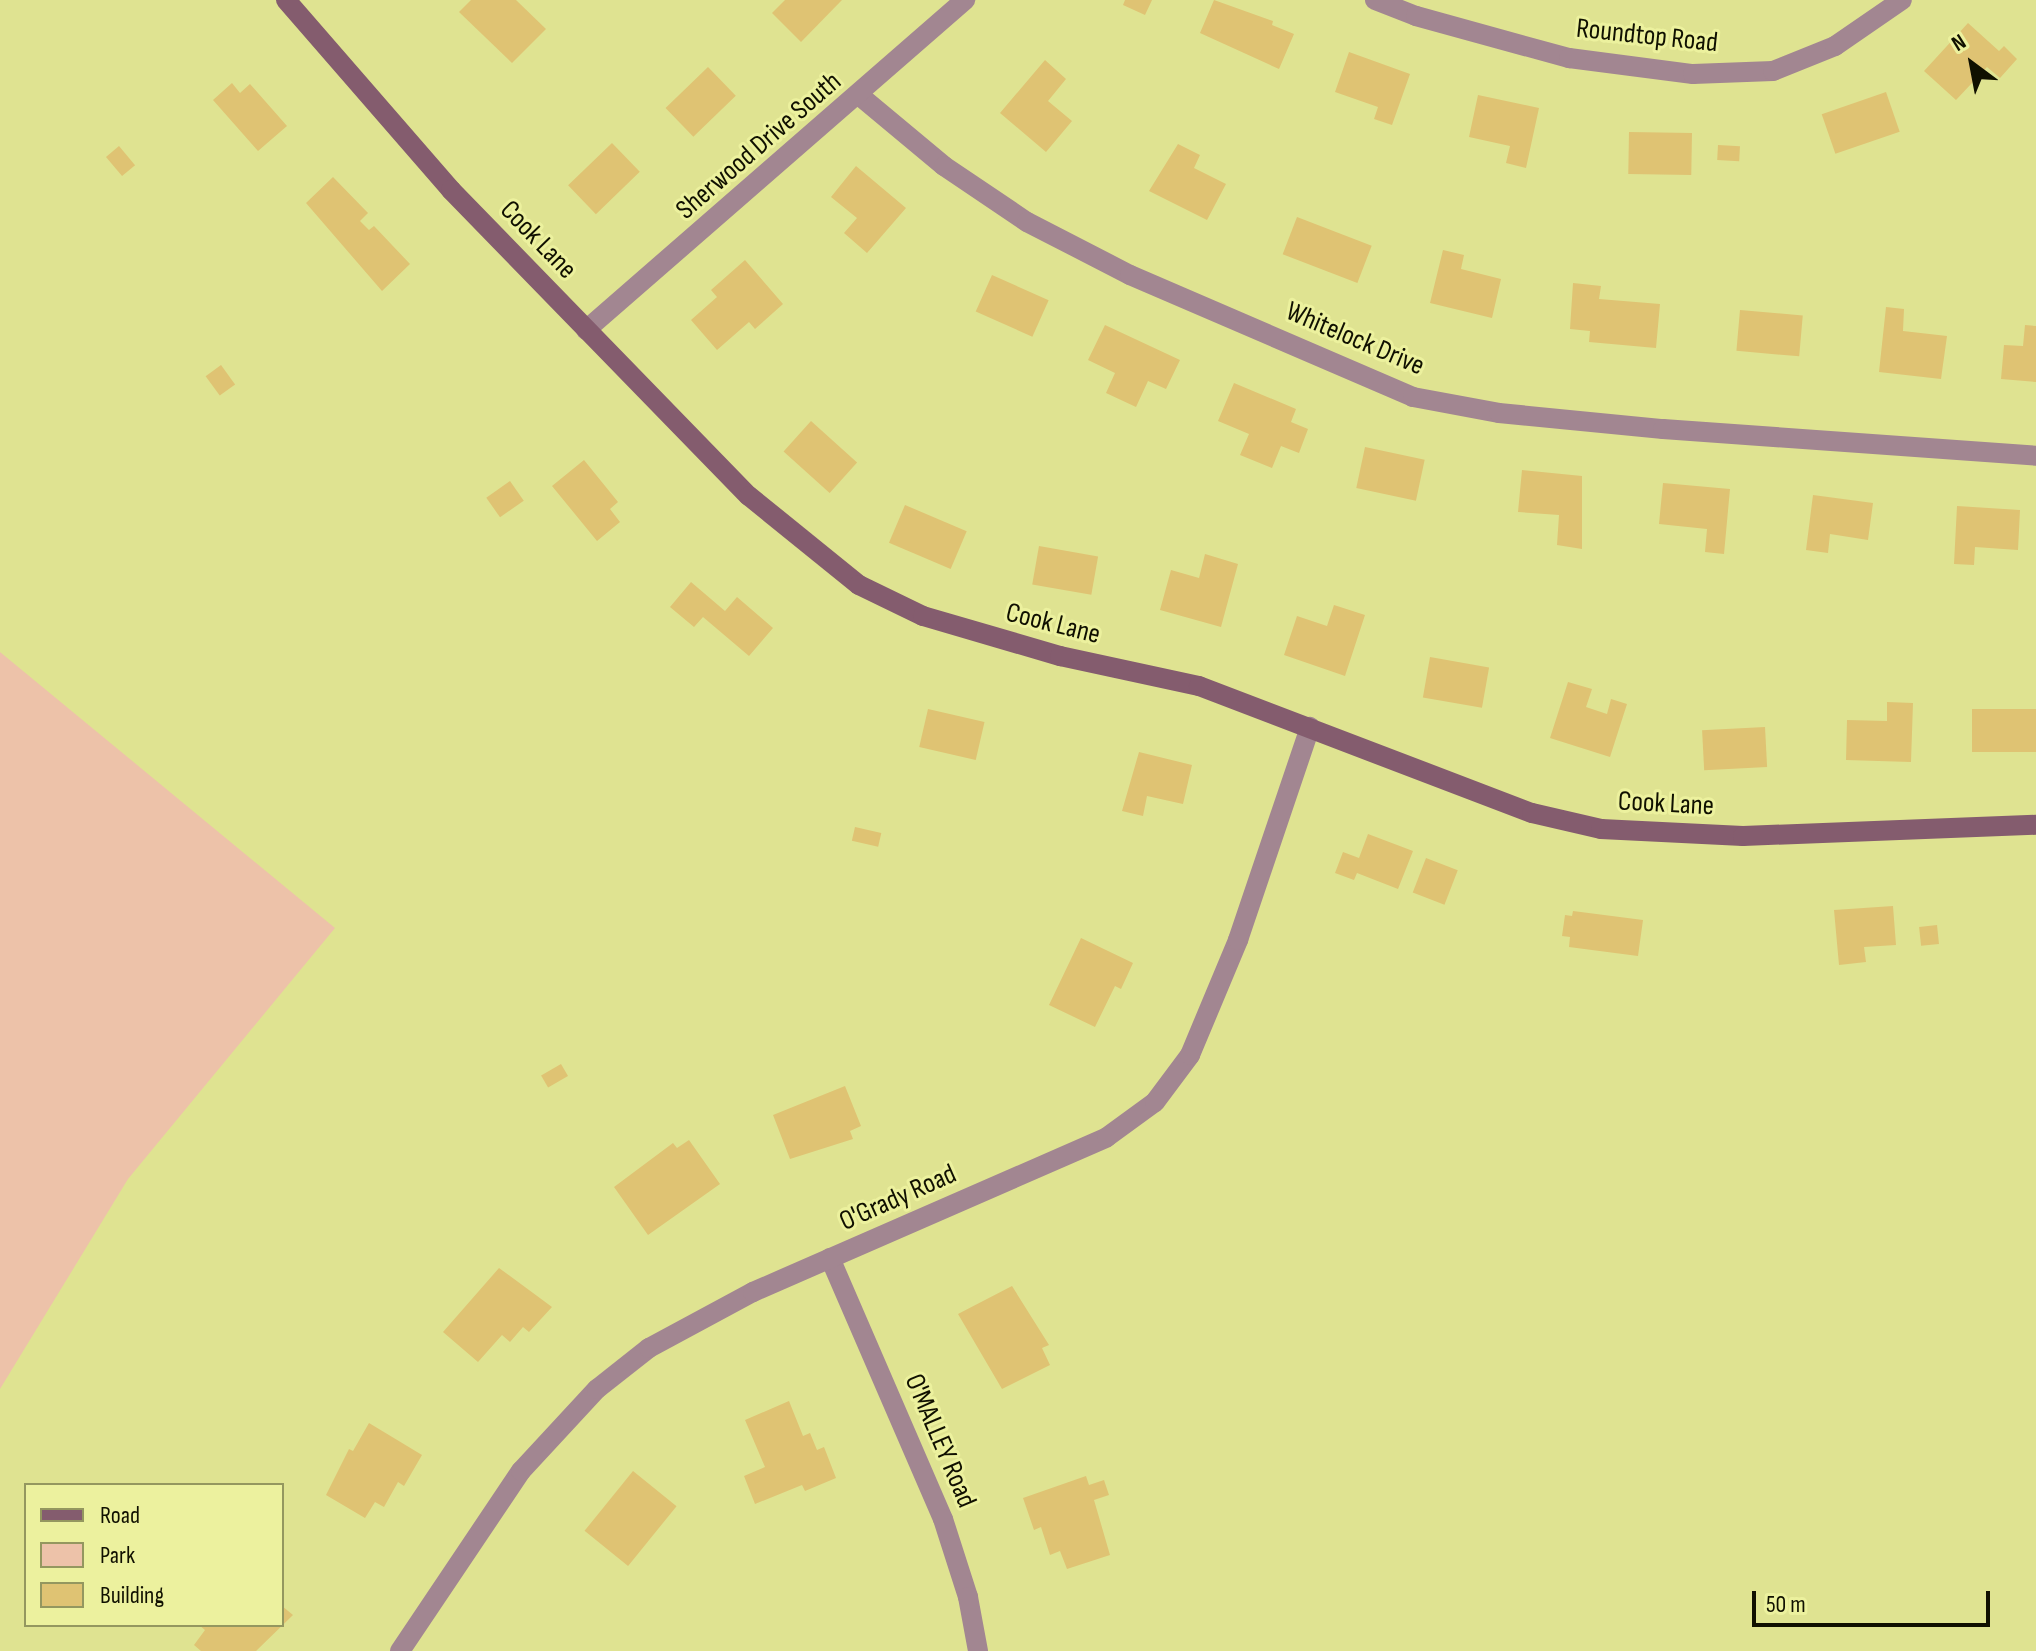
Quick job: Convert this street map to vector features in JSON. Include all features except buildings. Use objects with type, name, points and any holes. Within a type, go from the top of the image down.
[{"type":"street","name":"Cook Lane","points":[[286,0],[413,148],[749,496],[859,585],[923,616],[977,634],[1199,686],[1532,813],[1601,829],[1743,836],[2036,825]]},
{"type":"street","name":"Sherwood Drive South","points":[[586,330],[860,96],[965,0]]},
{"type":"street","name":"Roundtop Road","points":[[1375,0],[1569,58],[1693,74],[1773,71],[1835,46],[1902,0]]},
{"type":"street","name":"Whitelock Drive","points":[[860,96],[944,166],[1027,222],[1130,275],[1413,397],[1499,413],[1648,428],[2036,456]]},
{"type":"street","name":"O'Grady Road","points":[[400,1651],[495,1505],[597,1389],[679,1329],[830,1258],[1107,1137],[1140,1115],[1168,1088],[1190,1055],[1238,940],[1310,727]]},
{"type":"street","name":"O'MALLEY Road","points":[[830,1258],[943,1519],[968,1597],[978,1651]]},
{"type":"green space","points":[[0,652],[335,928],[128,1179],[0,1389]]}]
